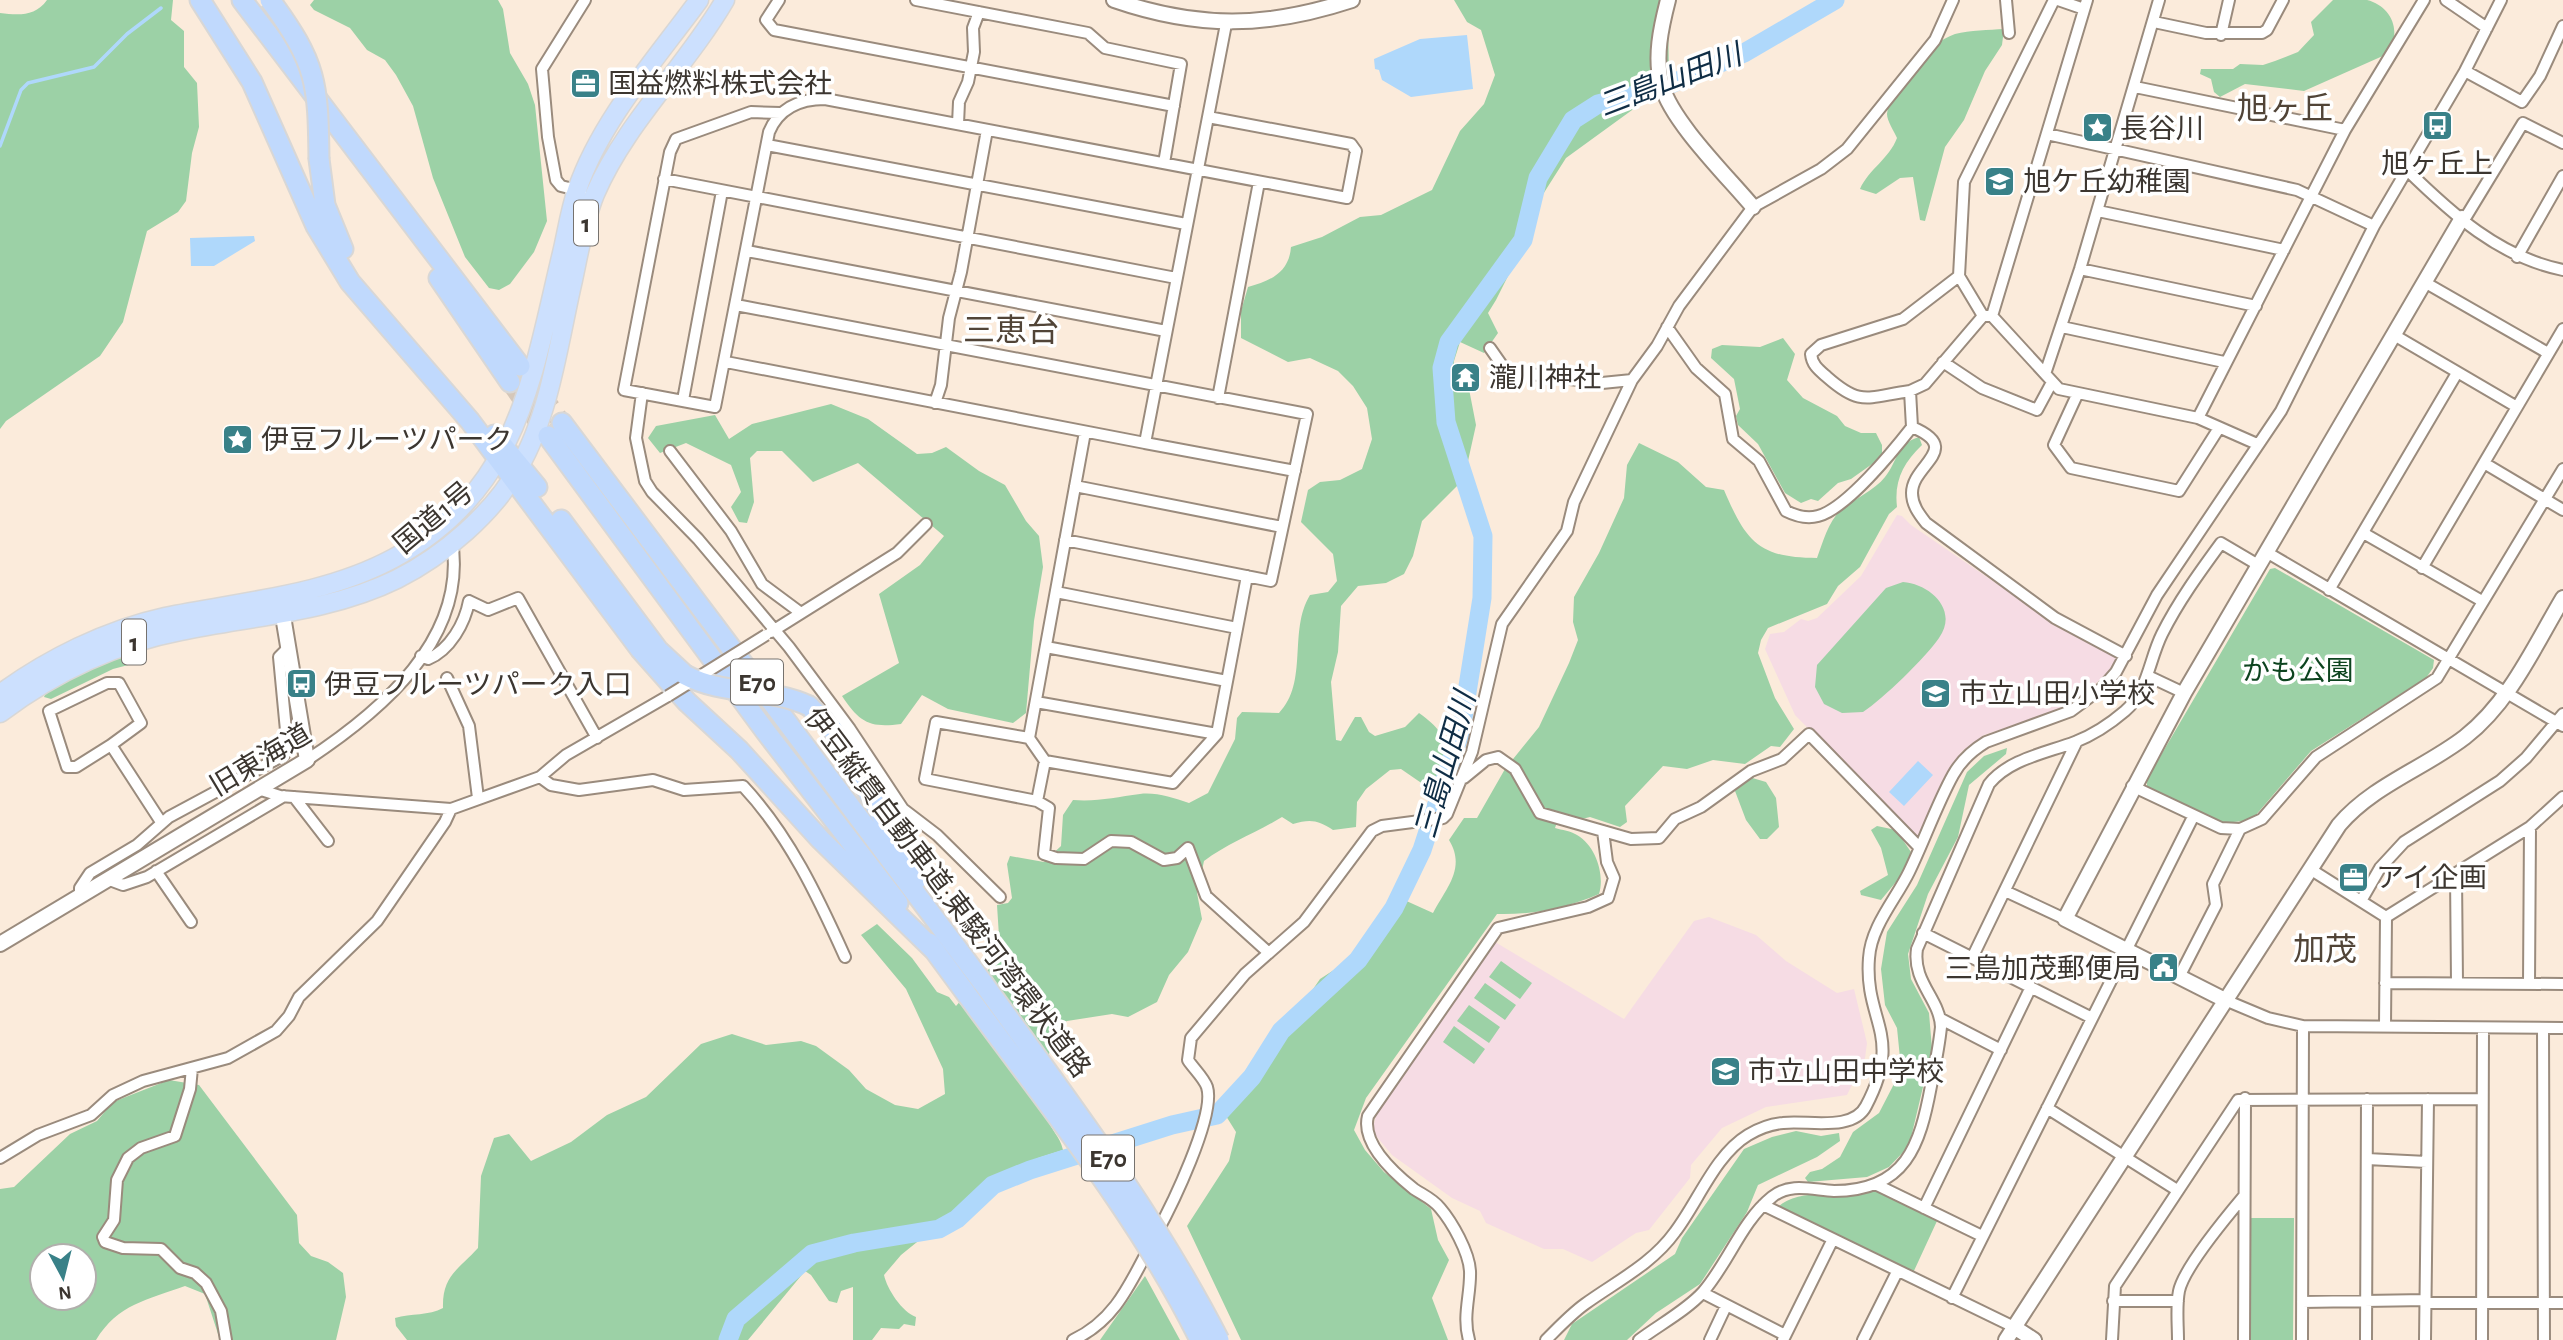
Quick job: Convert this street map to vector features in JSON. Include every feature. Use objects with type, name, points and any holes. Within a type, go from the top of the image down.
[{"type":"highway","points":[[200,0],[252,82],[306,202],[336,262],[350,282],[470,421],[517,471],[658,650],[685,675],[717,689],[789,696],[809,706],[834,730],[944,947]]},
{"type":"highway","points":[[242,0],[354,148],[515,374]]},
{"type":"highway","points":[[270,0],[300,44],[315,75],[319,159],[326,205],[345,255],[369,289],[502,455]]},
{"type":"highway","name":"国道1号","points":[[0,713],[65,670],[131,643],[281,604],[395,558],[445,522],[502,455],[533,373],[577,190],[609,125],[699,0]]},
{"type":"highway","name":"国道1号","points":[[0,694],[44,666],[99,639],[139,624],[370,590],[399,578],[452,541],[517,471],[553,369],[595,194],[634,126],[712,23],[725,0]]},
{"type":"highway","name":"伊豆縦貫自動車道;東駿河湾環状道路","points":[[555,429],[766,732],[944,947],[1094,1136],[1155,1229],[1219,1340]]},
{"type":"highway","points":[[517,471],[640,649],[687,702],[739,750],[820,839],[944,947]]},
{"type":"highway","name":"伊豆縦貫自動車道;東駿河湾環状道路","points":[[976,990],[1153,1257],[1200,1340]]},
{"type":"street","points":[[585,0],[542,69],[548,137],[556,180],[561,186],[595,194]]},
{"type":"street","points":[[779,0],[766,20],[774,30],[1174,106]]},
{"type":"street","points":[[916,0],[943,3],[1088,33],[1105,48],[1181,64],[1164,163]]},
{"type":"street","points":[[1114,0],[1149,12],[1226,24],[1276,20],[1352,0]]},
{"type":"street","points":[[1668,0],[1660,39],[1659,72],[1670,106],[1753,207]]},
{"type":"street","points":[[1073,1340],[1100,1324],[1114,1311],[1187,1174],[1198,1137],[1207,1087],[1188,1060],[1191,1038],[1245,974],[1304,922],[1372,831],[1393,824],[1443,818],[1447,814],[1464,778],[1502,624],[1567,530],[1573,502],[1632,380],[1679,306],[1753,207],[1821,169],[1847,149],[1935,40],[1953,0]]},
{"type":"street","points":[[2006,0],[2009,33]]},
{"type":"street","points":[[1959,276],[1912,315],[1821,345],[1811,354],[1814,365],[1850,397],[1868,398],[1910,391],[1925,384],[1987,316],[2047,134],[2086,4],[2056,0],[1964,182],[1959,276],[1987,316],[2046,371],[2052,384],[2077,395],[2198,418],[2257,444]]},
{"type":"street","points":[[2046,371],[2116,152],[2159,0]]},
{"type":"street","points":[[2221,34],[2229,0]]},
{"type":"street","points":[[2154,22],[2221,34],[2262,33],[2267,30],[2283,0]]},
{"type":"street","points":[[2198,418],[2224,362],[2256,306],[2345,130],[2424,0]]},
{"type":"street","points":[[2446,0],[2487,28]]},
{"type":"street","points":[[1546,1340],[1582,1306],[1629,1275],[1664,1246],[1737,1143],[1766,1127],[1782,1123],[1846,1121],[1865,1109],[1877,1083],[1885,1050],[1883,1032],[1871,995],[1869,954],[1886,912],[1920,848],[1953,775],[1975,749],[2071,710],[2102,688],[2126,656],[2157,595],[2281,411],[2374,226],[2465,71],[2501,0]]},
{"type":"street","points":[[958,124],[959,102],[968,82],[974,52],[973,28],[979,12]]},
{"type":"street","points":[[1145,443],[1226,24]]},
{"type":"street","points":[[2465,71],[2522,102],[2540,76],[2563,26]]},
{"type":"street","points":[[2135,87],[2345,130]]},
{"type":"street","points":[[780,113],[751,112],[682,134],[673,145],[664,179],[624,390],[715,407],[773,123],[780,113],[801,101],[825,99],[1347,198],[1356,151],[1351,144],[1208,117]]},
{"type":"street","points":[[2065,919],[2132,786],[2184,693],[2394,335],[2523,123],[2563,144]]},
{"type":"street","points":[[935,403],[941,385],[949,318],[987,130]]},
{"type":"street","points":[[2047,134],[2116,152],[2312,194],[2374,226]]},
{"type":"street","points":[[767,145],[1186,225]]},
{"type":"street","points":[[2406,169],[2448,210],[2517,257],[2563,270]]},
{"type":"street","points":[[2517,257],[2563,176]]},
{"type":"street","points":[[664,179],[1176,278]]},
{"type":"street","points":[[1218,398],[1259,182]]},
{"type":"street","points":[[683,400],[722,191]]},
{"type":"street","points":[[2098,211],[2284,250]]},
{"type":"street","points":[[747,251],[1166,331]]},
{"type":"street","points":[[2080,269],[2256,306]]},
{"type":"street","points":[[2426,284],[2548,353]]},
{"type":"street","points":[[736,305],[1307,414],[1271,581],[1065,540]]},
{"type":"street","points":[[1667,327],[1689,359],[1726,394],[1733,439],[1759,461],[1782,507],[1797,516],[1819,516],[1881,466],[1912,426],[1910,391]]},
{"type":"street","points":[[2062,327],[2224,362]]},
{"type":"street","points":[[2422,568],[2563,329]]},
{"type":"street","points":[[2394,335],[2517,407]]},
{"type":"street","points":[[1490,348],[1504,368],[1514,373],[1602,383],[1632,380]]},
{"type":"street","points":[[726,362],[1295,471]]},
{"type":"street","points":[[1944,362],[1982,388],[2037,410],[2052,384]]},
{"type":"street","points":[[2329,590],[2365,534],[2457,373]]},
{"type":"street","points":[[642,393],[636,438],[645,481],[658,500],[698,538],[770,632],[830,701],[902,809],[937,835],[1000,897]]},
{"type":"street","points":[[2077,395],[2054,445],[2071,468],[2179,491],[2219,428]]},
{"type":"street","points":[[1912,426],[1929,435],[1934,444],[1933,458],[1913,483],[1912,493],[1917,510],[1926,523],[2055,618],[2126,656]]},
{"type":"street","points":[[1029,738],[1085,432]]},
{"type":"street","points":[[670,451],[731,531],[762,584],[801,613]]},
{"type":"street","points":[[2484,463],[2563,510]]},
{"type":"street","points":[[2132,786],[2221,828],[2240,829],[2262,819],[2316,757],[2426,688],[2449,661],[2482,601],[2563,469]]},
{"type":"street","points":[[1075,486],[1282,527]]},
{"type":"street","points":[[258,789],[289,796],[450,809],[540,777],[566,754],[668,696],[897,553],[926,524]]},
{"type":"street","points":[[2365,534],[2482,601]]},
{"type":"street","name":"旧東海道","points":[[0,944],[307,760],[367,718],[439,631],[450,606],[455,571],[452,541]]},
{"type":"street","points":[[2001,1050],[1941,1018],[1926,992],[1915,960],[1923,933],[1989,784],[1996,775],[2016,764],[2077,741],[2114,720],[2128,708],[2148,676],[2162,633],[2187,590],[2221,543],[2260,566]]},
{"type":"street","points":[[2268,553],[2449,661],[2561,721],[2526,758],[2500,780],[2404,842],[2380,868],[2361,901]]},
{"type":"street","points":[[1247,576],[1217,734],[1173,783],[1045,761],[1029,738],[936,722],[925,779],[1037,801],[1049,808],[1044,854],[1056,858],[1084,859],[1111,841],[1131,842],[1164,860],[1177,858],[1188,848],[1206,896],[1269,953]]},
{"type":"street","points":[[1056,592],[1237,628]]},
{"type":"street","points":[[421,656],[431,658],[441,651],[464,621],[469,601],[488,610],[518,598],[597,738]]},
{"type":"street","points":[[2010,1334],[2310,869],[2353,809],[2462,739],[2486,719],[2506,692],[2563,598]]},
{"type":"street","points":[[281,604],[307,760]]},
{"type":"street","points":[[1046,647],[1227,681]]},
{"type":"street","points":[[80,895],[80,888],[90,873],[136,845],[161,822],[284,755],[287,741],[279,657],[288,648]]},
{"type":"street","points":[[2148,676],[2184,693]]},
{"type":"street","points":[[447,678],[469,726],[478,798]]},
{"type":"street","points":[[107,682],[119,683],[141,723],[111,745],[76,767],[67,767],[49,711],[107,682]]},
{"type":"street","points":[[1036,702],[1217,734]]},
{"type":"street","points":[[1464,778],[1486,760],[1498,757],[1515,769],[1540,813],[1638,840],[1659,838],[1675,819],[1702,807],[1751,771],[1782,759],[1808,734],[1920,848]]},
{"type":"street","points":[[1973,956],[2077,741]]},
{"type":"street","points":[[111,745],[161,822]]},
{"type":"street","points":[[1037,801],[1045,761]]},
{"type":"street","points":[[540,777],[551,785],[579,790],[653,780],[684,790],[743,786],[789,848],[823,904],[845,957]]},
{"type":"street","points":[[289,796],[328,841]]},
{"type":"street","points":[[107,879],[117,884],[131,884],[289,796]]},
{"type":"street","points":[[2386,917],[2456,876],[2530,827],[2563,797]]},
{"type":"street","points":[[0,1158],[38,1135],[91,1115],[113,1095],[132,1085],[228,1058],[279,1028],[299,996],[377,921],[445,822],[450,809]]},
{"type":"street","points":[[1952,1298],[2090,1017],[2193,817]]},
{"type":"street","points":[[2529,983],[2530,827]]},
{"type":"street","points":[[2179,977],[2216,905],[2213,884],[2240,829]]},
{"type":"street","points":[[1469,1340],[1466,1317],[1470,1270],[1463,1248],[1441,1209],[1415,1190],[1372,1144],[1366,1129],[1368,1116],[1498,928],[1588,907],[1608,898],[1614,878],[1607,862],[1603,831]]},
{"type":"street","points":[[2310,869],[2386,917]]},
{"type":"street","points":[[156,871],[191,922]]},
{"type":"street","points":[[2456,876],[2458,983]]},
{"type":"street","points":[[2005,891],[2225,1000],[2281,1022],[2303,1026],[2563,1028]]},
{"type":"street","points":[[2385,1026],[2386,917]]},
{"type":"street","points":[[1923,933],[2090,1017]]},
{"type":"street","points":[[2385,983],[2563,984]]},
{"type":"street","points":[[1924,1208],[2031,988]]},
{"type":"street","points":[[1639,1340],[1703,1293],[1763,1205],[1776,1194],[1790,1188],[1847,1191],[1875,1184],[1909,1157],[1916,1147],[1931,1086],[1941,1018]]},
{"type":"street","points":[[2302,1340],[2303,1026]]},
{"type":"street","points":[[2482,1340],[2483,1028]]},
{"type":"street","points":[[2543,1029],[2544,1340]]},
{"type":"street","points":[[192,1068],[190,1089],[175,1136],[141,1148],[128,1158],[117,1180],[114,1220],[103,1237],[105,1242],[117,1247],[161,1249],[180,1268],[200,1276],[221,1311],[226,1340]]},
{"type":"street","points":[[2112,1340],[2115,1286],[2235,1103],[2245,1098],[2482,1099]]},
{"type":"street","points":[[2244,1340],[2245,1098]]},
{"type":"street","points":[[2366,1340],[2367,1099]]},
{"type":"street","points":[[2425,1340],[2428,1099]]},
{"type":"street","points":[[2047,1108],[2176,1190]]},
{"type":"street","points":[[2367,1160],[2427,1161]]},
{"type":"street","points":[[1875,1184],[1982,1236]]},
{"type":"street","points":[[2178,1340],[2178,1301],[2183,1280],[2221,1223],[2244,1196]]},
{"type":"street","points":[[1763,1205],[1952,1298],[2010,1334],[2034,1340]]},
{"type":"street","points":[[1703,1293],[1784,1337],[1833,1239]]},
{"type":"street","points":[[1869,1338],[1897,1272]]},
{"type":"street","points":[[2113,1301],[2178,1301]]},
{"type":"street","points":[[2302,1302],[2563,1303]]},
{"type":"street","points":[[1710,1340],[1726,1306]]},
{"type":"shaded area","points":[[1897,515],[2044,616],[2113,653],[2118,663],[2082,696],[2055,711],[1984,735],[1961,752],[1934,809],[1919,836],[1915,837],[1795,715],[1765,649],[1770,634],[1784,632],[1801,619],[1808,621],[1817,618],[1861,576]]},
{"type":"shaded area","points":[[1709,917],[1756,935],[1786,961],[1837,993],[1854,989],[1867,1043],[1865,1058],[1847,1095],[1766,1107],[1722,1128],[1691,1165],[1690,1178],[1649,1230],[1636,1233],[1592,1262],[1563,1249],[1544,1249],[1486,1223],[1480,1211],[1452,1198],[1392,1155],[1372,1131],[1378,1109],[1495,942],[1624,1019],[1694,921]]},
{"type":"green space","points":[[47,0],[173,0],[171,20],[184,31],[184,67],[197,83],[199,127],[192,153],[186,201],[178,212],[147,231],[123,322],[100,356],[6,421],[0,429],[0,13],[32,12]]},
{"type":"green space","points":[[314,0],[498,0],[503,9],[510,53],[528,84],[535,105],[547,221],[534,252],[510,284],[499,290],[489,288],[465,257],[433,178],[413,106],[396,75],[385,60],[367,50],[350,28],[314,10],[310,5]]},
{"type":"green space","points":[[1454,0],[1673,0],[1668,16],[1669,76],[1656,84],[1653,100],[1639,105],[1566,158],[1540,199],[1536,220],[1488,313],[1498,333],[1484,353],[1460,342],[1454,361],[1453,380],[1459,387],[1469,389],[1476,425],[1464,479],[1422,521],[1413,556],[1404,574],[1386,583],[1358,586],[1341,606],[1338,652],[1331,682],[1336,740],[1341,741],[1355,717],[1361,717],[1369,732],[1375,736],[1405,727],[1419,713],[1439,731],[1445,748],[1442,767],[1433,791],[1401,769],[1390,770],[1366,789],[1357,802],[1356,827],[1333,830],[1314,821],[1293,824],[1282,817],[1204,861],[1197,893],[1202,919],[1188,952],[1169,975],[1157,1002],[1128,1017],[1112,1014],[1067,1021],[1056,1027],[1046,1072],[1044,1107],[1063,1150],[1038,1158],[959,1208],[901,1255],[884,1275],[896,1299],[916,1317],[915,1326],[904,1324],[899,1329],[881,1328],[872,1340],[853,1340],[853,1287],[841,1291],[837,1303],[829,1301],[811,1275],[805,1271],[748,1340],[407,1340],[396,1326],[395,1318],[443,1308],[448,1281],[478,1248],[481,1176],[494,1138],[509,1134],[531,1161],[571,1142],[607,1115],[646,1097],[701,1044],[732,1034],[766,1045],[801,1041],[816,1046],[849,1070],[866,1089],[895,1105],[918,1109],[945,1094],[943,1069],[906,989],[861,935],[877,924],[912,958],[937,992],[949,997],[956,1006],[996,961],[1000,952],[997,905],[1008,903],[1012,898],[1007,864],[1010,856],[1044,862],[1061,846],[1063,815],[1073,800],[1146,794],[1189,803],[1208,793],[1235,739],[1237,718],[1242,712],[1279,713],[1288,701],[1293,687],[1300,624],[1310,595],[1328,592],[1337,581],[1333,554],[1301,522],[1308,490],[1320,482],[1340,480],[1362,469],[1372,439],[1367,408],[1353,386],[1338,371],[1310,358],[1288,362],[1241,338],[1241,311],[1248,287],[1264,282],[1282,270],[1287,263],[1291,247],[1322,237],[1360,217],[1381,215],[1432,190],[1460,131],[1484,104],[1495,75],[1481,30],[1467,22]]},
{"type":"green space","points":[[2333,0],[2367,0],[2383,8],[2389,15],[2394,30],[2391,47],[2385,55],[2304,91],[2245,84],[2220,97],[2214,92],[2211,79],[2200,74],[2201,69],[2233,69],[2240,64],[2263,65],[2298,52],[2314,35],[2311,22]]},
{"type":"green space","points":[[2004,29],[2002,45],[1985,71],[1964,120],[1945,147],[1925,221],[1920,220],[1913,177],[1900,178],[1876,194],[1860,189],[1897,138],[1887,114],[1895,90],[1912,66],[1933,46],[1955,34]]},
{"type":"green space","points":[[1783,338],[1795,354],[1787,380],[1803,398],[1837,416],[1845,426],[1861,433],[1876,433],[1882,445],[1882,457],[1851,479],[1838,483],[1818,501],[1811,499],[1801,503],[1785,493],[1758,444],[1738,425],[1736,416],[1740,409],[1734,379],[1711,358],[1712,349],[1722,345],[1760,347]]},
{"type":"green space","points":[[831,404],[868,419],[917,454],[932,453],[946,447],[979,471],[1005,485],[1026,521],[1039,536],[1043,567],[1034,621],[1026,713],[1013,723],[948,709],[922,695],[901,724],[873,724],[860,718],[842,696],[899,663],[879,594],[920,565],[944,536],[858,463],[813,482],[782,451],[757,451],[750,458],[754,502],[747,523],[739,522],[731,507],[741,492],[731,465],[686,443],[660,453],[648,438],[656,426],[715,415],[729,439],[752,424]]},
{"type":"green space","points":[[1919,437],[1922,445],[1901,473],[1897,489],[1897,507],[1889,514],[1860,567],[1838,586],[1827,604],[1768,628],[1761,640],[1758,653],[1775,698],[1794,729],[1780,747],[1771,746],[1745,764],[1713,760],[1687,769],[1663,766],[1625,806],[1627,822],[1620,827],[1590,817],[1578,820],[1560,813],[1555,828],[1577,835],[1594,853],[1601,878],[1599,894],[1549,910],[1497,914],[1366,1098],[1354,1130],[1365,1150],[1384,1172],[1431,1209],[1438,1240],[1449,1260],[1432,1298],[1448,1340],[1241,1340],[1187,1226],[1229,1161],[1236,1132],[1226,1116],[1320,979],[1374,944],[1402,899],[1433,913],[1449,886],[1455,869],[1454,850],[1449,840],[1464,818],[1477,818],[1505,769],[1539,727],[1569,663],[1578,640],[1573,622],[1574,597],[1599,553],[1624,498],[1627,465],[1639,443],[1678,462],[1706,487],[1724,490],[1748,534],[1767,550],[1781,555],[1817,558],[1836,515],[1881,482],[1906,444]]},
{"type":"green space","name":"かも公園","points":[[2275,568],[2434,660],[2433,668],[2426,678],[2311,751],[2255,816],[2243,821],[2224,823],[2147,787],[2147,779],[2270,569]]},
{"type":"green space","points":[[1903,582],[1923,588],[1939,600],[1946,618],[1939,638],[1903,678],[1863,712],[1842,713],[1824,704],[1815,687],[1817,665],[1886,588]]},
{"type":"green space","points":[[126,655],[134,660],[132,664],[113,669],[51,699],[44,697],[48,688]]},
{"type":"green space","points":[[2007,748],[2006,754],[1969,785],[1958,837],[1928,894],[1908,954],[1911,979],[1929,1013],[1932,1049],[1909,1146],[1889,1167],[1867,1177],[1808,1182],[1805,1178],[1810,1172],[1822,1169],[1840,1157],[1853,1132],[1879,1113],[1895,1082],[1900,1058],[1897,1028],[1885,1005],[1881,969],[1887,932],[1917,885],[1967,772],[1984,756]]},
{"type":"green space","points":[[1749,777],[1766,782],[1776,798],[1779,827],[1767,839],[1760,839],[1746,820],[1735,791],[1740,783]]},
{"type":"green space","points":[[1877,826],[1896,830],[1911,852],[1900,877],[1881,900],[1861,895],[1860,891],[1888,875],[1881,848],[1871,830]]},
{"type":"green space","points":[[1501,961],[1532,983],[1520,999],[1489,977]]},
{"type":"green space","points":[[1485,983],[1516,1005],[1505,1020],[1474,998]]},
{"type":"green space","points":[[1469,1005],[1500,1027],[1489,1043],[1457,1021]]},
{"type":"green space","points":[[1454,1026],[1485,1049],[1474,1064],[1443,1042]]},
{"type":"green space","points":[[169,1080],[199,1085],[297,1215],[299,1243],[311,1256],[328,1262],[343,1273],[346,1297],[336,1340],[220,1340],[205,1294],[185,1286],[124,1311],[114,1318],[96,1340],[0,1340],[0,1189],[14,1187],[70,1134],[97,1121],[113,1102]]},
{"type":"green space","points":[[1796,1131],[1821,1136],[1839,1133],[1840,1141],[1817,1157],[1758,1185],[1747,1212],[1700,1284],[1656,1313],[1627,1340],[1564,1340],[1572,1324],[1675,1254],[1682,1238],[1744,1149],[1772,1137]]},
{"type":"green space","points":[[1874,1190],[1937,1221],[1913,1273],[1777,1208],[1797,1197]]},
{"type":"green space","points":[[2250,1218],[2294,1218],[2293,1340],[2251,1340]]},
{"type":"green space","points":[[1145,1276],[1180,1340],[1100,1340]]},
{"type":"water","points":[[1467,35],[1473,89],[1411,97],[1382,80],[1379,70],[1375,69],[1374,59],[1420,39]]},
{"type":"water","points":[[254,236],[255,241],[214,266],[191,266],[190,238]]},
{"type":"water","points":[[1918,761],[1933,775],[1904,806],[1889,792]]},
{"type":"waterway","name":"三島山田川","points":[[728,1340],[736,1319],[812,1254],[854,1243],[939,1229],[957,1219],[993,1185],[1030,1170],[1172,1125],[1217,1115],[1252,1077],[1281,1031],[1358,960],[1394,908],[1422,850],[1461,730],[1482,598],[1483,536],[1446,422],[1442,368],[1449,342],[1523,240],[1538,178],[1573,120],[1598,104],[1659,89],[1744,53],[1835,0]]},
{"type":"waterway","points":[[0,146],[21,90],[28,83],[94,67],[127,34],[161,8]]},
{"type":"tunnel","points":[[523,369],[562,423]]},
{"type":"tunnel","points":[[510,382],[547,435]]},
{"type":"place","name":"国益燃料株式会社","points":[[585,83]]},
{"type":"place","name":"旭ヶ丘上","points":[[2437,126]]},
{"type":"place","name":"長谷川","points":[[2097,128]]},
{"type":"place","name":"旭ケ丘幼稚園","points":[[2000,181]]},
{"type":"place","name":"瀧川神社","points":[[1466,377]]},
{"type":"place","name":"伊豆フルーツパーク","points":[[238,439]]},
{"type":"place","name":"伊豆フルーツパーク入口","points":[[301,684]]},
{"type":"place","name":"市立山田小学校","points":[[1936,693]]},
{"type":"place","name":"アイ企画","points":[[2353,877]]},
{"type":"place","name":"三島加茂郵便局","points":[[2164,968]]},
{"type":"place","name":"市立山田中学校","points":[[1725,1071]]},
{"type":"district","name":"旭ヶ丘","points":[[2285,108]]},
{"type":"district","name":"三恵台","points":[[1011,330]]},
{"type":"district","name":"加茂","points":[[2325,949]]}]
